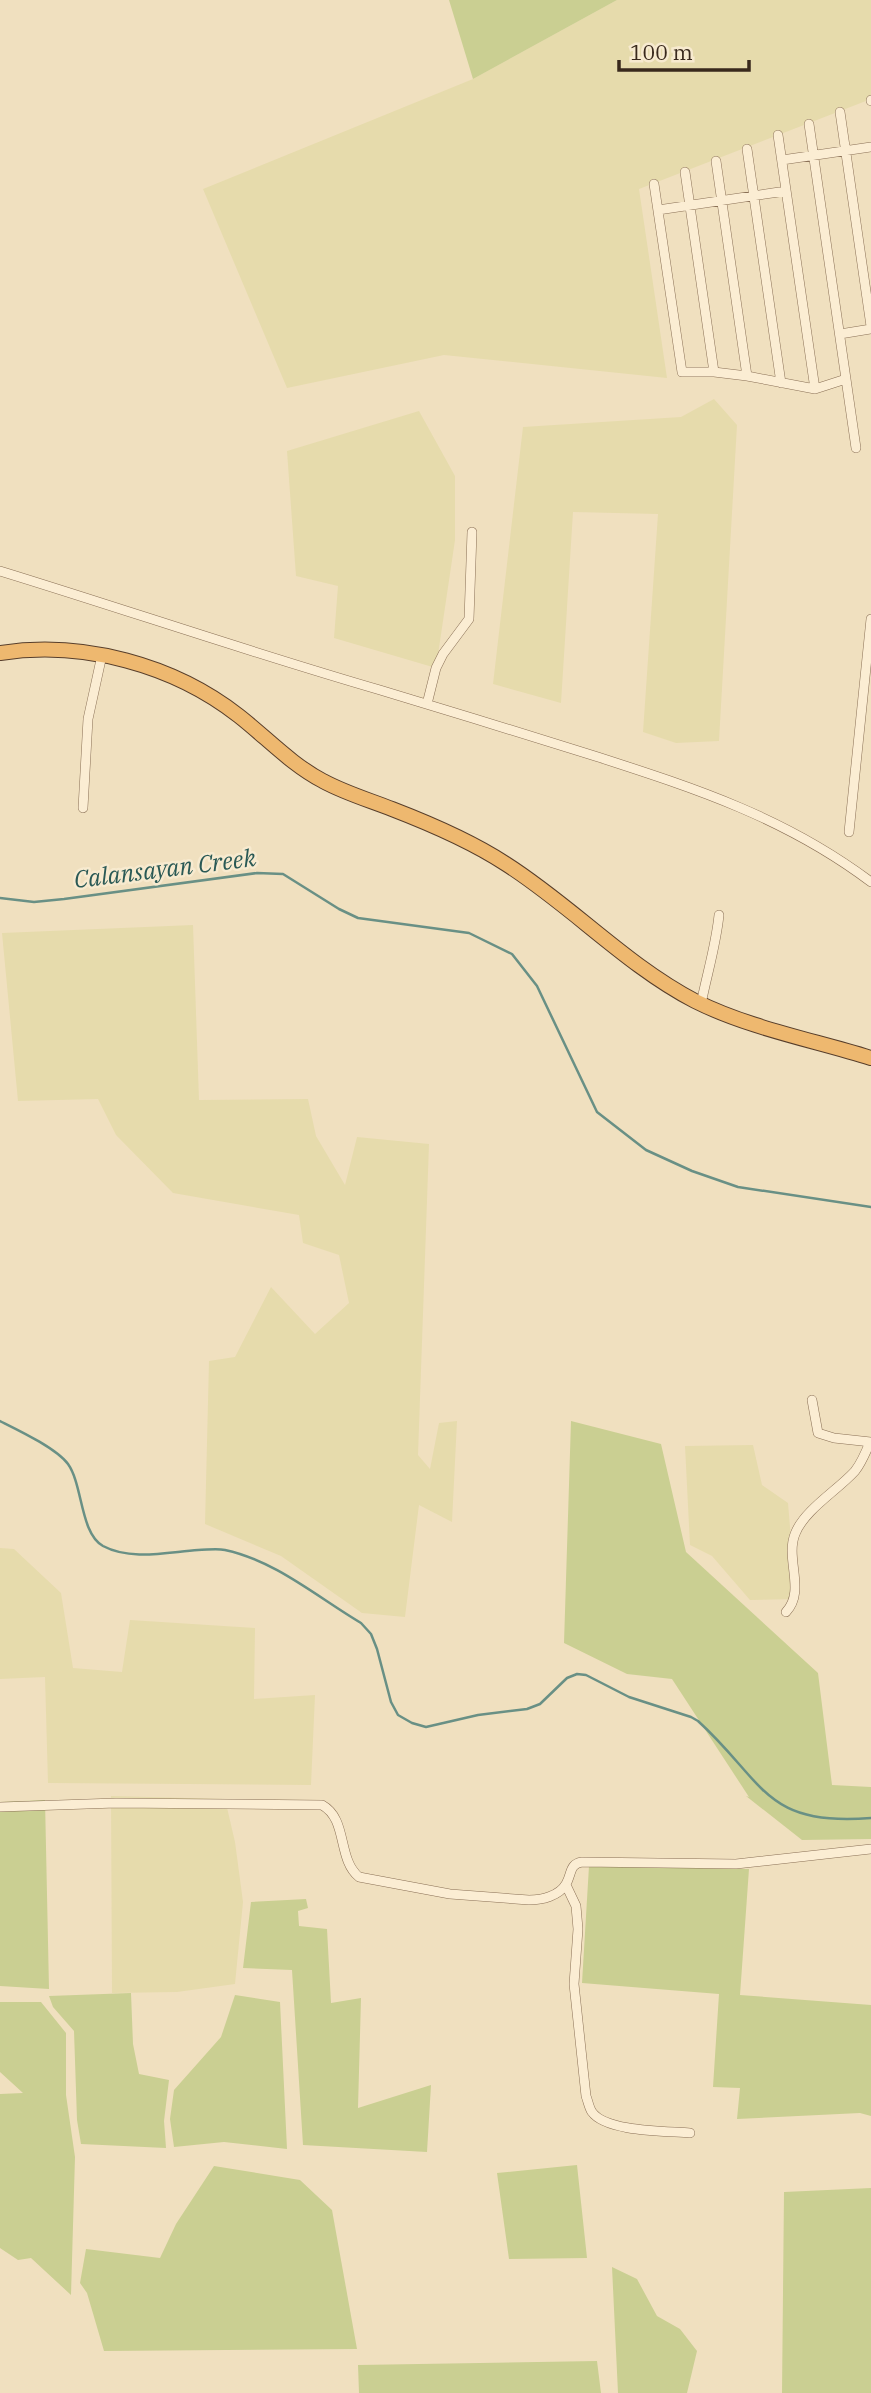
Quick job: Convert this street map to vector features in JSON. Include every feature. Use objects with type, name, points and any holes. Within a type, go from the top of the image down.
[{"type":"highway","points":[[0,653],[38,649],[103,655],[189,684],[237,715],[277,749],[323,781],[432,825],[506,864],[646,970],[701,1004],[744,1021],[871,1058]]},
{"type":"street","points":[[839,334],[871,328],[840,112]]},
{"type":"street","points":[[809,124],[856,448]]},
{"type":"street","points":[[778,135],[815,389]]},
{"type":"street","points":[[782,160],[871,147]]},
{"type":"street","points":[[747,149],[781,383]]},
{"type":"street","points":[[716,161],[747,376]]},
{"type":"street","points":[[685,172],[714,372]]},
{"type":"street","points":[[654,184],[682,372],[747,376],[815,389],[846,379]]},
{"type":"street","points":[[658,210],[786,191]]},
{"type":"street","points":[[427,704],[436,668],[443,654],[470,619],[472,532]]},
{"type":"street","points":[[0,571],[271,658],[700,790],[761,815],[811,842],[871,882]]},
{"type":"street","points":[[849,832],[871,619]]},
{"type":"street","points":[[83,808],[88,719],[103,655]]},
{"type":"street","points":[[701,1004],[710,956],[716,942],[719,915]]},
{"type":"street","points":[[786,1612],[795,1599],[792,1545],[795,1531],[802,1521],[854,1472],[862,1462],[870,1442],[834,1438],[818,1433],[812,1400]]},
{"type":"street","points":[[0,1807],[116,1804],[322,1805],[335,1817],[354,1872],[368,1880],[450,1894],[529,1900],[540,1900],[556,1893],[566,1885],[571,1869],[582,1862],[736,1864],[871,1849]]},
{"type":"street","points":[[566,1885],[576,1906],[578,1929],[574,1984],[586,2096],[593,2113],[604,2121],[626,2127],[690,2133]]},
{"type":"shaded area","points":[[617,0],[871,0],[871,99],[639,189],[667,378],[444,355],[287,388],[203,189],[473,79]]},
{"type":"shaded area","points":[[714,399],[737,425],[719,741],[676,743],[643,732],[658,514],[573,512],[561,703],[493,684],[523,427],[681,417]]},
{"type":"shaded area","points":[[419,411],[455,476],[455,540],[436,668],[334,638],[338,586],[296,576],[287,451]]},
{"type":"shaded area","points":[[193,925],[199,1100],[308,1099],[316,1136],[345,1185],[357,1137],[429,1144],[418,1455],[430,1469],[439,1423],[457,1421],[452,1522],[419,1505],[405,1617],[362,1613],[281,1556],[205,1524],[209,1361],[235,1357],[271,1287],[315,1334],[349,1303],[339,1255],[303,1243],[299,1215],[173,1193],[116,1135],[98,1099],[18,1101],[2,933]]},
{"type":"shaded area","points":[[753,1445],[762,1485],[788,1503],[796,1599],[750,1600],[712,1556],[690,1545],[685,1446]]},
{"type":"shaded area","points":[[0,1548],[14,1549],[61,1593],[73,1668],[122,1672],[130,1620],[255,1628],[254,1699],[315,1695],[311,1785],[48,1783],[45,1677],[0,1679]]},
{"type":"shaded area","points":[[111,1796],[225,1799],[235,1842],[243,1902],[235,1984],[177,1992],[112,1993]]},
{"type":"green space","points":[[449,0],[617,0],[473,79]]},
{"type":"green space","points":[[571,1421],[661,1444],[686,1552],[818,1673],[832,1785],[871,1787],[871,1839],[802,1840],[746,1796],[749,1797],[672,1679],[627,1674],[564,1643]]},
{"type":"green space","points":[[45,1800],[49,1989],[0,1986],[0,1802]]},
{"type":"green space","points":[[589,1866],[749,1869],[740,1995],[871,2005],[871,2116],[860,2113],[737,2119],[740,2088],[713,2087],[719,1994],[582,1983]]},
{"type":"green space","points":[[306,1899],[308,1908],[298,1911],[299,1926],[327,1929],[331,2003],[361,1998],[358,2108],[431,2085],[427,2152],[303,2145],[292,1970],[243,1968],[251,1902]]},
{"type":"green space","points":[[131,1993],[133,2044],[139,2074],[169,2080],[164,2121],[166,2148],[81,2144],[77,2120],[74,2031],[53,2007],[49,1996]]},
{"type":"green space","points":[[235,1995],[280,2002],[287,2149],[224,2142],[174,2147],[170,2119],[174,2090],[221,2037]]},
{"type":"green space","points":[[0,2002],[41,2002],[66,2033],[66,2095],[75,2157],[71,2295],[31,2258],[18,2260],[0,2248],[0,2094],[23,2093],[0,2072]]},
{"type":"green space","points":[[577,2165],[587,2258],[509,2259],[497,2173]]},
{"type":"green space","points":[[214,2166],[300,2180],[332,2210],[357,2349],[104,2351],[87,2293],[80,2283],[86,2249],[160,2258],[176,2224]]},
{"type":"green space","points":[[871,2188],[871,2393],[782,2393],[784,2192]]},
{"type":"green space","points":[[612,2267],[637,2279],[657,2316],[680,2329],[697,2351],[687,2393],[618,2393]]},
{"type":"green space","points":[[597,2361],[601,2393],[359,2393],[358,2365]]},
{"type":"waterway","name":"Calansayan Creek","points":[[0,898],[34,902],[257,873],[283,874],[358,918],[469,933],[512,954],[537,986],[597,1112],[646,1150],[692,1171],[738,1187],[871,1207]]},
{"type":"waterway","points":[[0,1421],[46,1446],[68,1464],[77,1484],[90,1531],[103,1546],[114,1551],[137,1554],[215,1549],[244,1555],[279,1571],[361,1623],[371,1634],[377,1649],[391,1702],[398,1715],[412,1723],[426,1727],[478,1715],[527,1709],[540,1704],[567,1678],[577,1674],[586,1675],[629,1697],[698,1721],[754,1781],[787,1807],[808,1815],[836,1819],[871,1818]]}]
